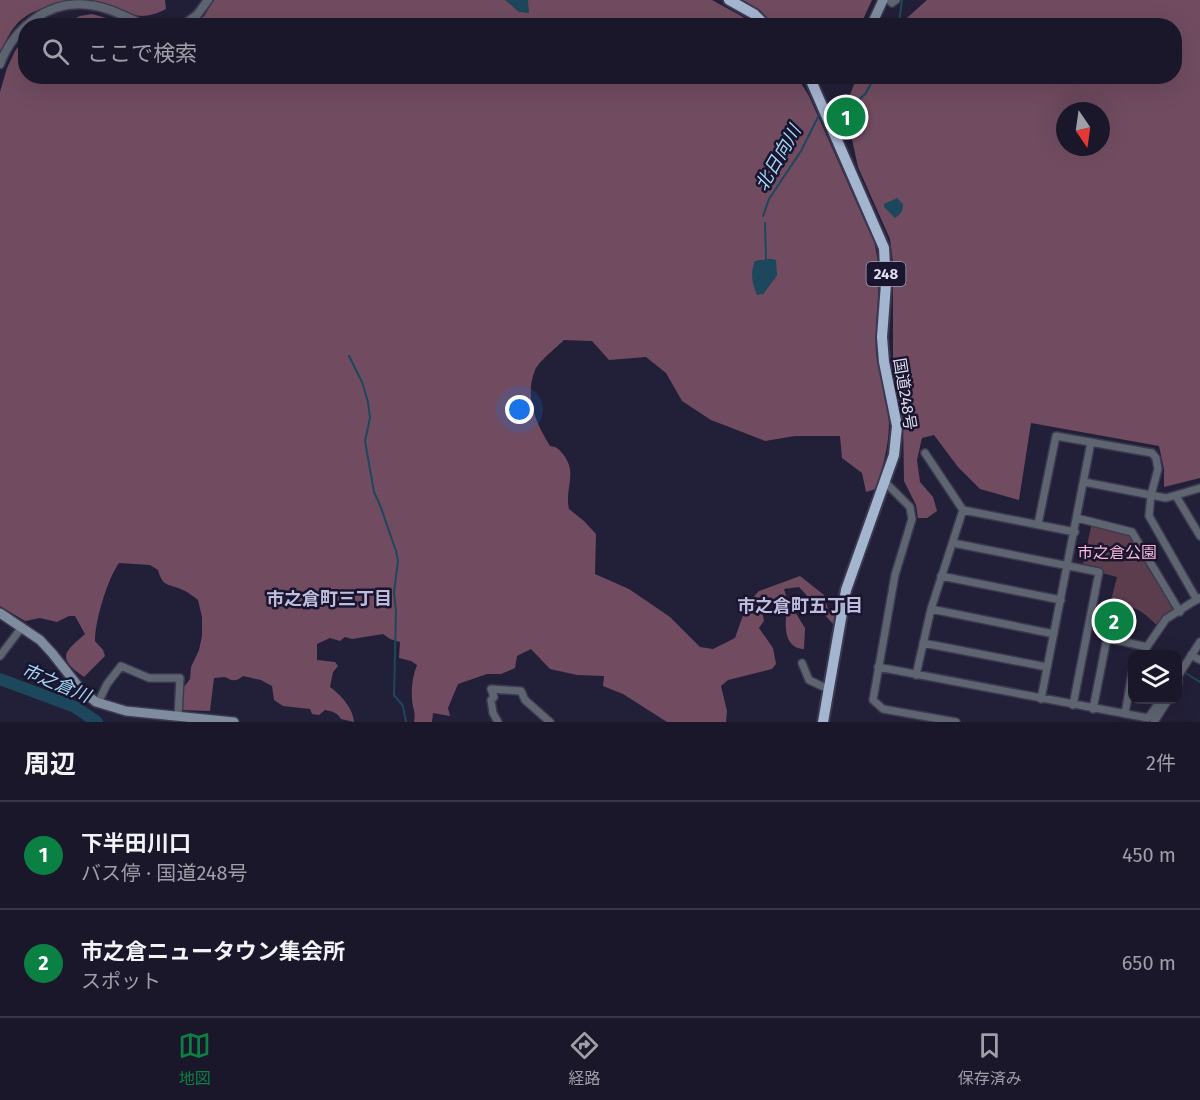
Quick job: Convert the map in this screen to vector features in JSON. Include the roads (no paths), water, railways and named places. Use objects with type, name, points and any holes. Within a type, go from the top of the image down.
[{"type":"highway","points":[[729,0],[758,18]]},
{"type":"highway","name":"国道248号","points":[[813,84],[884,248],[886,284],[882,338],[884,362],[897,426],[894,455],[846,590],[823,722]]},
{"type":"main road","points":[[875,18],[883,0]]},
{"type":"main road","points":[[0,613],[22,627],[52,653],[82,692],[98,703],[126,711],[234,722]]},
{"type":"street","points":[[193,18],[208,0]]},
{"type":"street","points":[[889,0],[892,3],[896,0]]},
{"type":"street","points":[[34,18],[62,6],[88,4],[127,18]]},
{"type":"street","points":[[0,64],[18,32]]},
{"type":"street","points":[[1038,524],[1056,436],[1152,453],[1156,458],[1158,469],[1151,495],[1149,516],[1199,598],[1166,619],[1145,650]]},
{"type":"street","points":[[1041,699],[1091,442]]},
{"type":"street","points":[[926,453],[963,510],[1075,532]]},
{"type":"street","points":[[885,482],[910,507],[912,519],[895,575],[873,700],[883,709],[956,722]]},
{"type":"street","points":[[1084,482],[1166,498],[1200,488]]},
{"type":"street","points":[[1176,496],[1200,536]]},
{"type":"street","points":[[916,675],[931,609],[963,510]]},
{"type":"street","points":[[1077,518],[1132,532],[1180,612]]},
{"type":"street","points":[[953,543],[1099,572],[1073,705]]},
{"type":"street","points":[[941,576],[1061,600]]},
{"type":"street","points":[[931,609],[1054,634]]},
{"type":"street","points":[[0,656],[22,627]]},
{"type":"street","points":[[1093,709],[1107,638],[1147,647]]},
{"type":"street","points":[[1182,670],[1200,642]]},
{"type":"street","points":[[924,643],[1047,667]]},
{"type":"street","points":[[1191,655],[1200,660]]},
{"type":"street","points":[[802,663],[809,680],[828,689]]},
{"type":"street","points":[[98,703],[107,684],[121,666],[149,678],[180,678],[178,716]]},
{"type":"street","points":[[878,667],[1148,718],[1158,704]]},
{"type":"street","points":[[498,722],[493,713],[491,700],[494,697],[491,689],[521,691],[525,700],[550,722]]},
{"type":"street","points":[[1125,714],[1128,696]]},
{"type":"street","points":[[1154,722],[1165,704]]},
{"type":"water","points":[[505,0],[528,0],[529,13],[519,12]]},
{"type":"water","points":[[897,198],[903,206],[895,218],[884,207],[884,204]]},
{"type":"water","points":[[776,260],[777,275],[763,294],[757,295],[752,278],[755,261]]},
{"type":"waterway","name":"北日向川","points":[[900,18],[902,0]]},
{"type":"waterway","name":"北日向川","points":[[849,110],[866,93],[871,84]]},
{"type":"waterway","name":"北日向川","points":[[763,216],[769,199],[801,151],[819,115]]},
{"type":"waterway","name":"北日向川","points":[[765,223],[766,260]]},
{"type":"waterway","points":[[349,356],[362,382],[368,402],[370,418],[365,441],[374,492],[398,561],[394,592],[396,611],[394,695],[403,706],[406,722]]},
{"type":"waterway","points":[[1184,672],[1200,682]]},
{"type":"waterway","name":"市之倉川","points":[[0,679],[75,707],[97,722]]},
{"type":"place","name":"下半田川口","points":[[846,117]]},
{"type":"place","name":"市之倉ニュータウン集会所","points":[[1114,621]]},
{"type":"district","name":"市之倉町三丁目","points":[[329,599]]},
{"type":"district","name":"市之倉町五丁目","points":[[800,606]]},
{"type":"park label","name":"市之倉公園","points":[[1117,552]]}]
